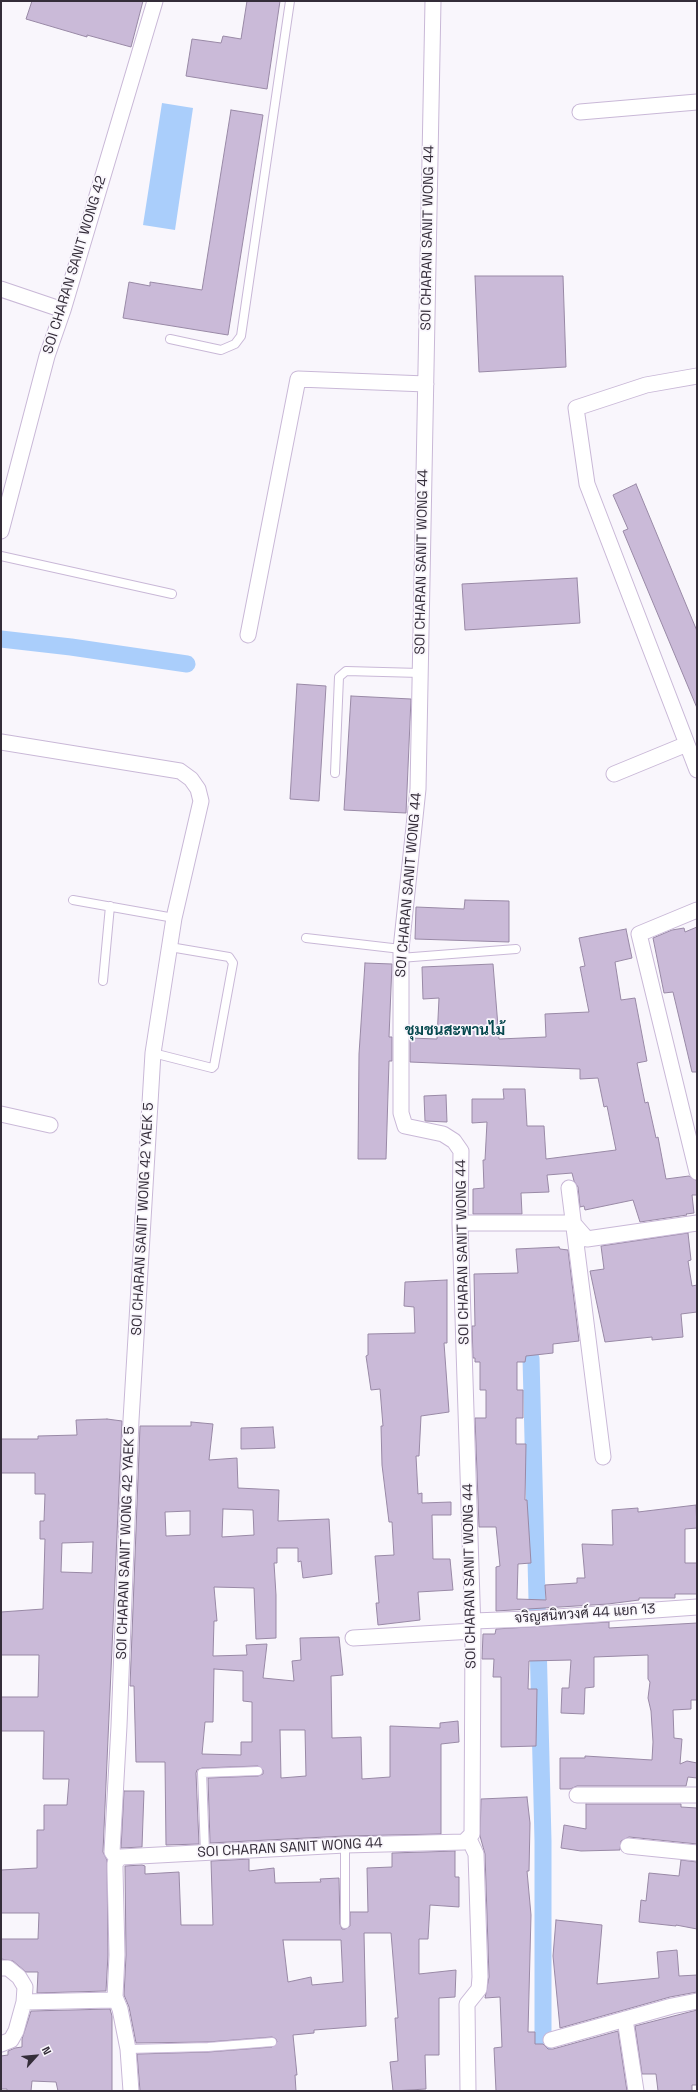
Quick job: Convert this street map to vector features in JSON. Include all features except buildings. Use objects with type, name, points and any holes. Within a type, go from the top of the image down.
[{"type":"street","name":"SOI CHARAN SANIT WONG 42","points":[[1,531],[47,356],[63,310],[155,1]]},
{"type":"street","name":"SOI CHARAN SANIT WONG 44","points":[[117,1860],[126,1856],[346,1845],[464,1842],[472,1834],[473,1626],[460,1223],[461,1151],[454,1141],[443,1134],[404,1126],[401,1113],[401,953],[418,789],[434,1]]},
{"type":"street","points":[[580,112],[697,102]]},
{"type":"street","points":[[1,289],[63,310]]},
{"type":"street","points":[[697,376],[646,385],[576,408],[587,484],[697,770]]},
{"type":"street","points":[[248,636],[298,379],[426,384]]},
{"type":"street","name":"SOI CHARAN SANIT WONG 42 YAEK 5","points":[[1,742],[180,771],[191,779],[198,789],[201,801],[174,918],[153,1053],[131,1420],[119,1726],[112,1852],[117,1860]]},
{"type":"street","points":[[614,774],[687,744]]},
{"type":"street","points":[[697,910],[639,934],[697,1172]]},
{"type":"street","points":[[1,1114],[50,1125]]},
{"type":"street","points":[[569,1188],[603,1457]]},
{"type":"street","points":[[460,1223],[573,1223],[587,1239],[697,1223]]},
{"type":"street","name":"จริญสนิทวงศ์ 44 แยก 13","points":[[354,1638],[535,1618],[697,1607]]},
{"type":"street","points":[[577,1795],[697,1795]]},
{"type":"street","points":[[468,1839],[476,1854],[480,1977],[479,1989],[467,2004],[468,2091]]},
{"type":"street","points":[[628,1846],[697,1853]]},
{"type":"street","points":[[117,1860],[115,1869],[117,1955],[115,1998],[120,2009],[128,2049],[131,2091]]},
{"type":"street","points":[[1,1968],[8,1968],[19,1977],[25,1987],[24,2002],[11,2040],[1,2044]]},
{"type":"street","points":[[24,2002],[112,2000],[115,1998]]},
{"type":"street","points":[[551,2040],[672,2006],[697,2001]]},
{"type":"street","points":[[625,2019],[636,2091]]},
{"type":"lane","points":[[170,339],[221,350],[235,344],[241,336],[290,1]]},
{"type":"lane","points":[[1,556],[172,594]]},
{"type":"lane","points":[[335,773],[339,676],[346,671],[420,673]]},
{"type":"lane","points":[[73,900],[174,918]]},
{"type":"lane","points":[[103,981],[110,906]]},
{"type":"lane","points":[[306,938],[401,953],[516,949]]},
{"type":"lane","points":[[153,1053],[212,1068],[214,1066],[233,963],[229,957],[170,947]]},
{"type":"lane","points":[[205,1852],[202,1774],[258,1772]]},
{"type":"lane","points":[[345,1924],[346,1845]]},
{"type":"lane","points":[[128,2049],[208,2047],[272,2042]]},
{"type":"water","points":[[162,103],[193,108],[175,230],[143,225]]},
{"type":"waterway","points":[[1,639],[71,647],[187,664]]},
{"type":"waterway","points":[[531,1358],[543,1841],[543,2091]]},
{"type":"district","name":"ชุมชนสะพานไม้","points":[[455,1031]]}]
